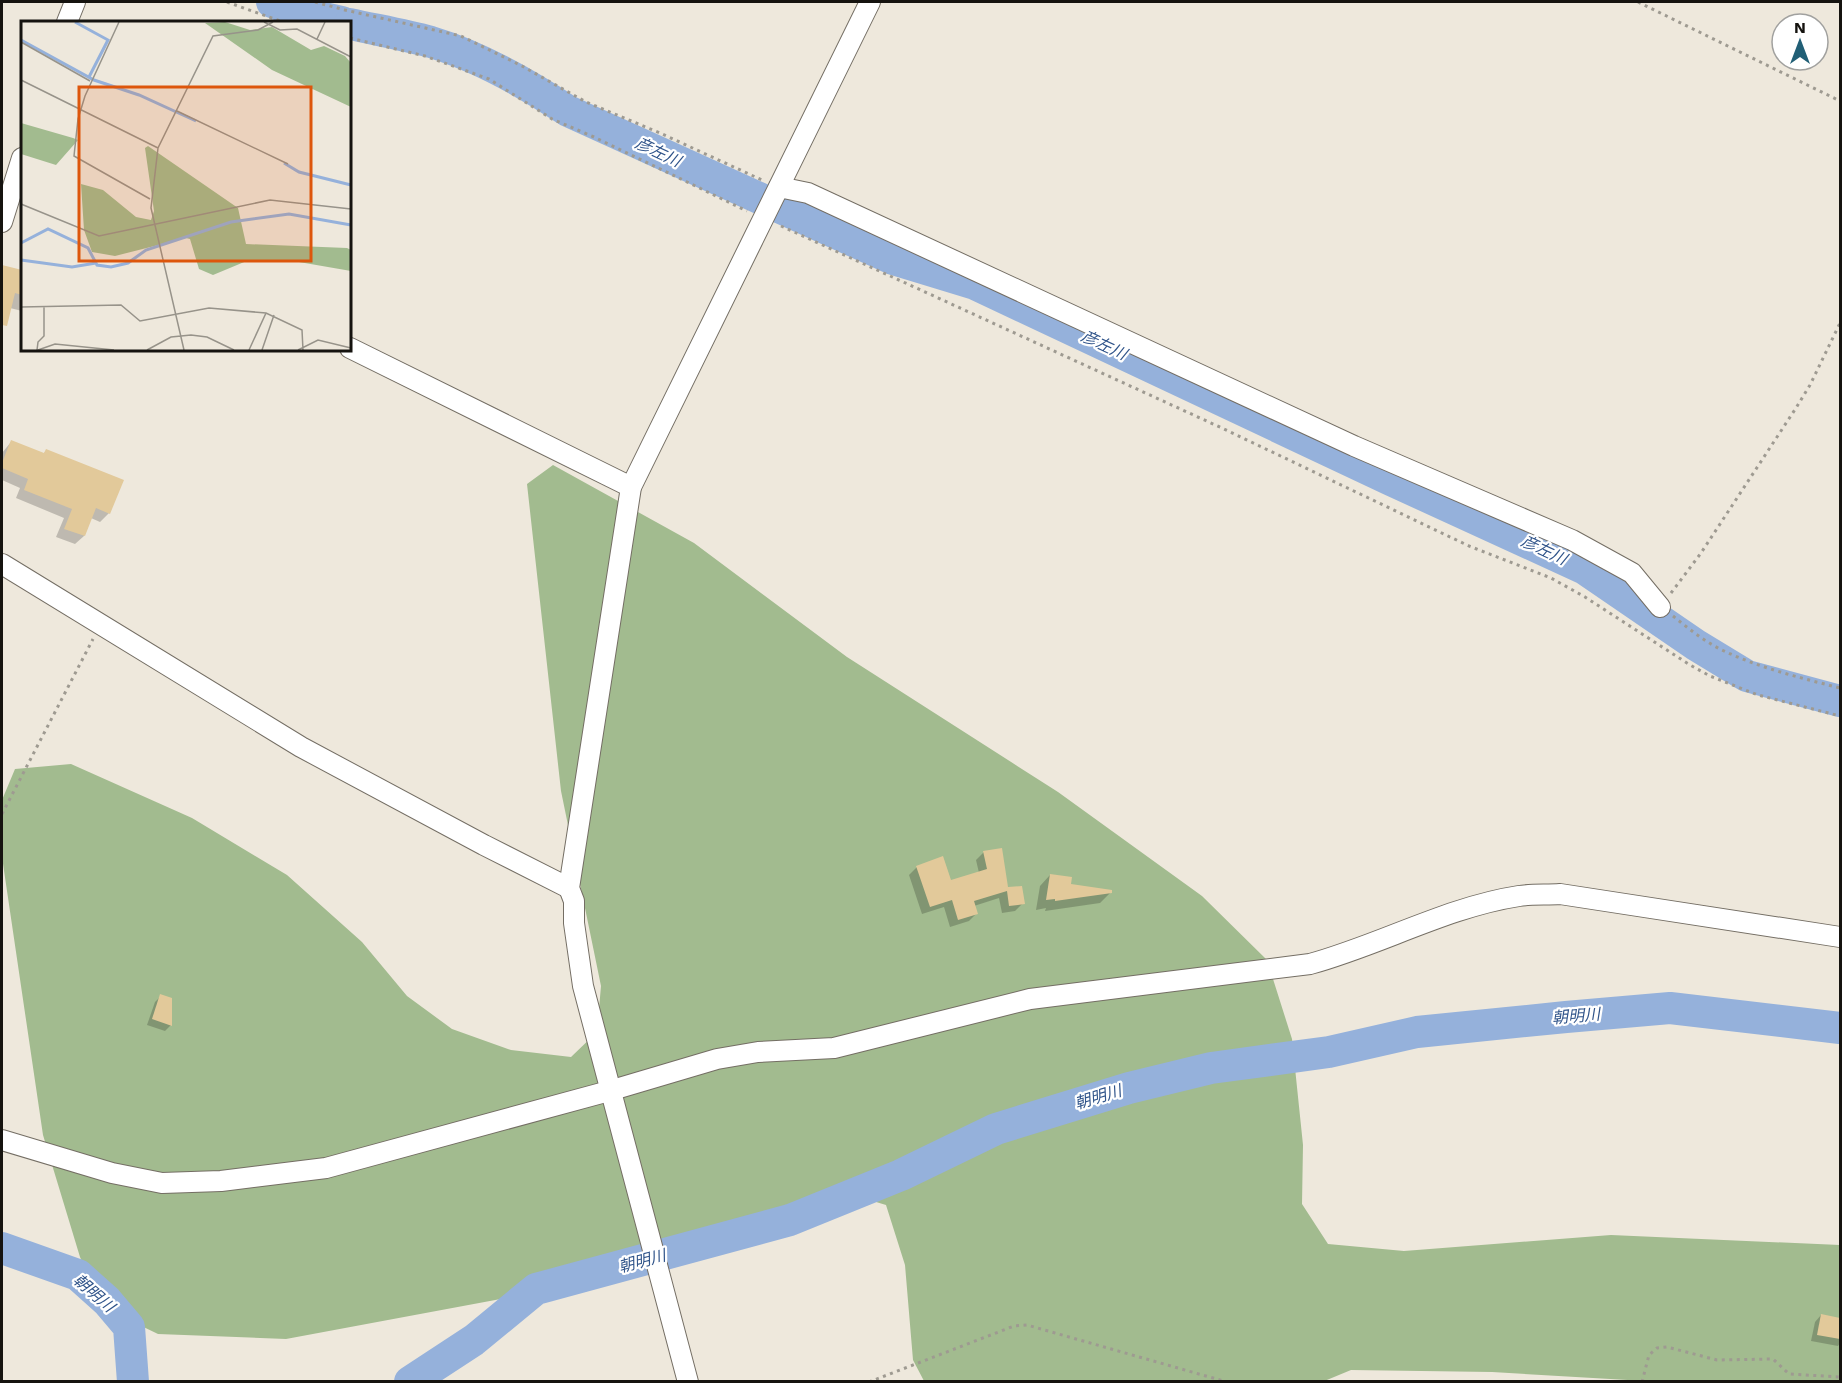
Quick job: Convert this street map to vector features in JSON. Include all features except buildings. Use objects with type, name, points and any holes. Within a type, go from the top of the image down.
[{"type":"street","points":[[68,21],[75,2]]},
{"type":"street","points":[[688,1382],[609,1091],[578,962],[574,901],[569,888],[631,487],[870,2]]},
{"type":"street","points":[[2,222],[21,161]]},
{"type":"street","points":[[778,190],[808,193],[1354,446],[1572,540],[1632,573],[1660,607]]},
{"type":"street","points":[[351,348],[631,487]]},
{"type":"street","points":[[2,564],[302,747],[483,845],[569,888]]},
{"type":"street","points":[[2,1140],[112,1173],[162,1183],[221,1181],[326,1168],[609,1091],[717,1059],[758,1052],[834,1048],[1030,999],[1310,964],[1347,954],[1473,906],[1520,896],[1560,894],[1840,936]]},
{"type":"path","points":[[227,2],[280,21]]},
{"type":"path","points":[[315,2],[461,36],[522,66],[586,102],[778,190]]},
{"type":"path","points":[[1638,2],[1840,101]]},
{"type":"path","points":[[351,38],[425,56],[489,79],[552,120],[594,137],[1224,429],[1469,546],[1551,578],[1594,602],[1710,676],[1758,695],[1840,716]]},
{"type":"path","points":[[1840,323],[1810,385],[1796,408],[1701,553],[1660,607],[1723,651],[1761,666],[1840,688]]},
{"type":"path","points":[[2,814],[101,624]]},
{"type":"path","points":[[869,1382],[1014,1326],[1027,1325],[1227,1382]]},
{"type":"path","points":[[1641,1382],[1649,1355],[1657,1348],[1667,1347],[1717,1360],[1773,1359],[1790,1374],[1840,1377]]},
{"type":"green space","points":[[553,465],[694,543],[847,657],[1058,792],[1202,896],[1267,960],[1292,1039],[1303,1145],[1302,1204],[1328,1244],[1404,1251],[1611,1235],[1840,1245],[1840,1381],[1662,1382],[1492,1372],[1351,1370],[1322,1382],[924,1381],[913,1360],[905,1265],[886,1205],[853,1195],[764,1213],[706,1241],[511,1297],[286,1339],[158,1334],[102,1307],[80,1257],[43,1135],[2,857],[2,800],[15,769],[71,764],[192,818],[287,875],[362,942],[407,996],[452,1029],[511,1050],[571,1057],[597,1032],[601,986],[561,791],[527,484]]},
{"type":"waterway","name":"彦左川","points":[[272,2],[302,13],[338,21]]},
{"type":"waterway","name":"彦左川","points":[[351,24],[431,42],[468,55],[519,81],[568,111],[893,259],[975,284],[1585,569],[1696,645],[1747,676],[1840,701]]},
{"type":"waterway","name":"朝明川","points":[[410,1382],[474,1340],[536,1289],[790,1220],[901,1175],[996,1129],[1129,1088],[1211,1068],[1329,1052],[1417,1032],[1670,1008],[1840,1028]]},
{"type":"waterway","name":"朝明川","points":[[2,1248],[78,1275],[107,1301],[129,1327],[133,1382]]}]
